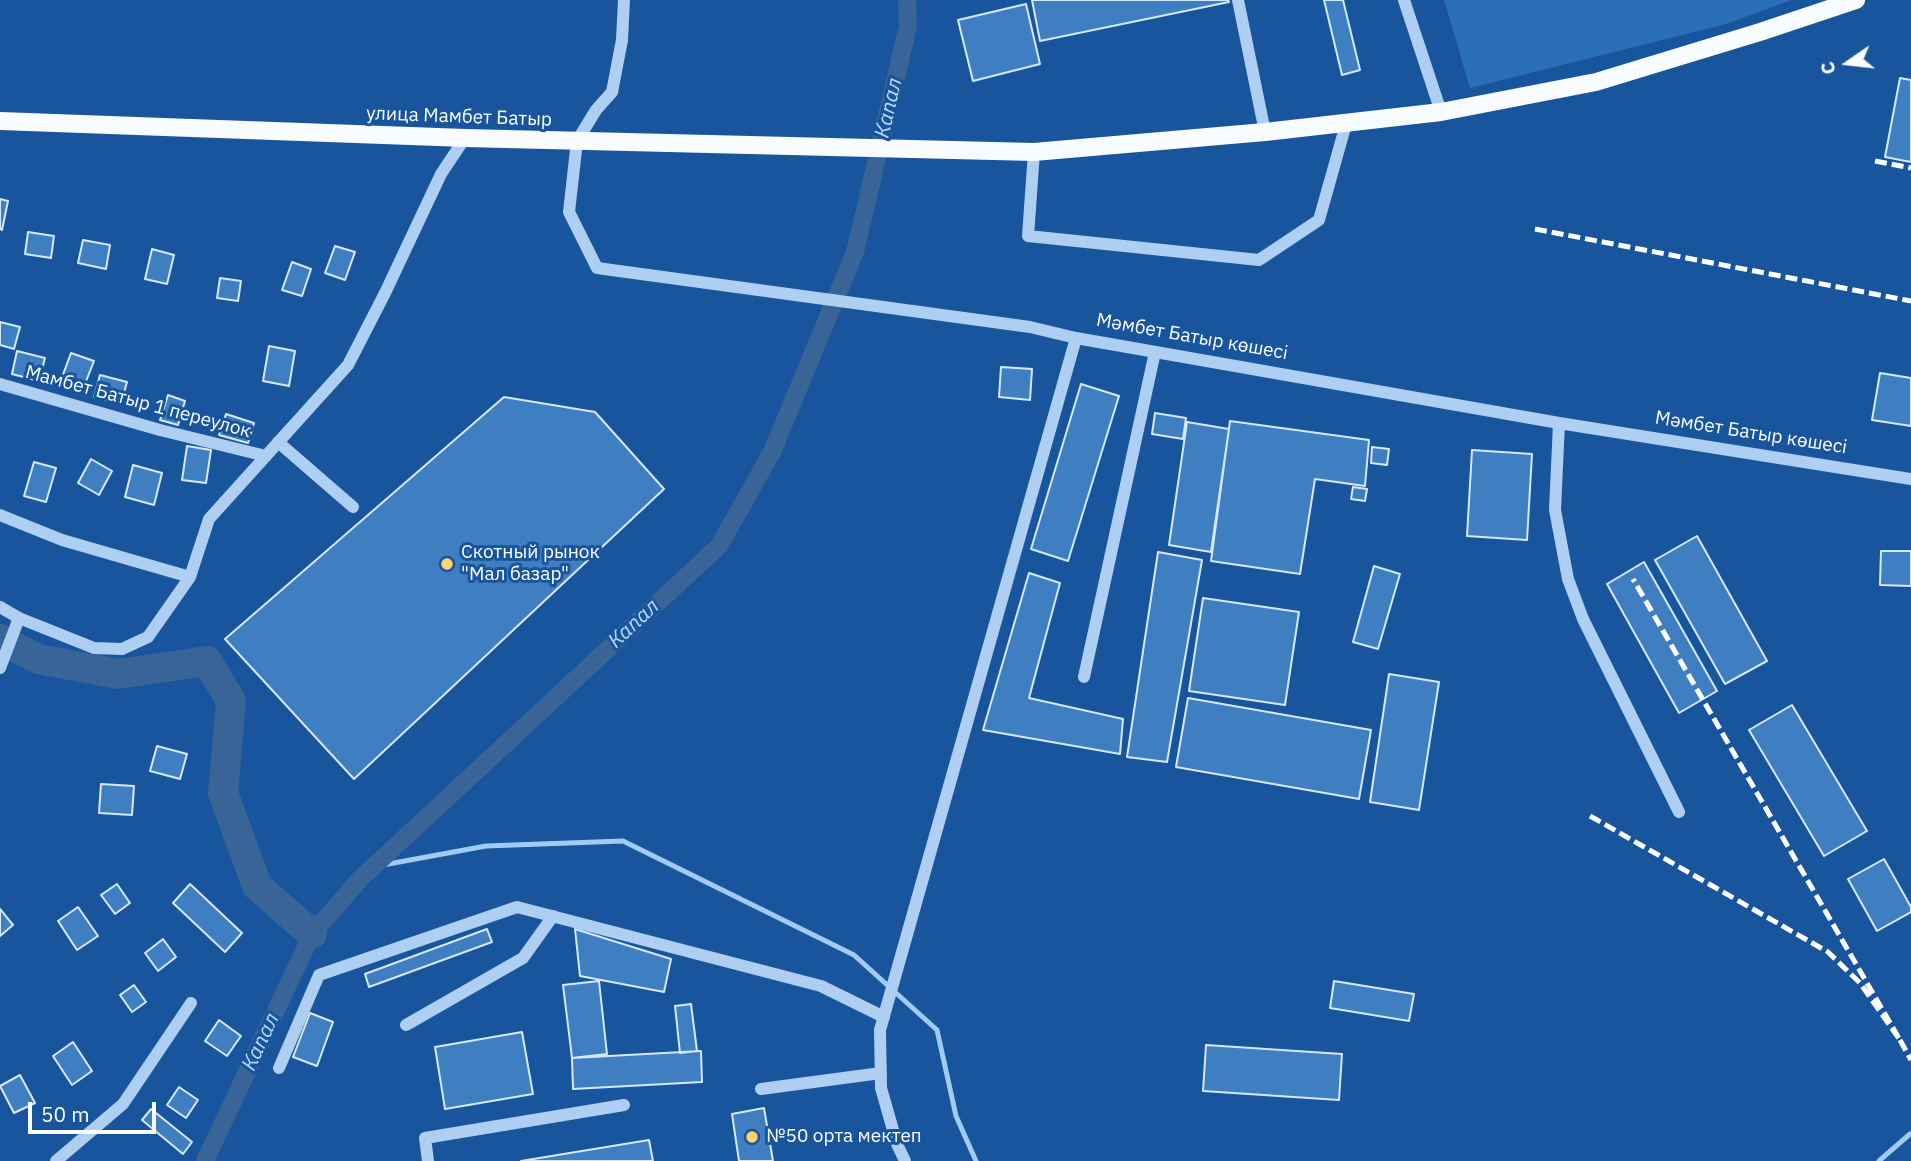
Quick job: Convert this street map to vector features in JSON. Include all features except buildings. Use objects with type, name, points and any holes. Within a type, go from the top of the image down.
[{"type":"main road","points":[[1034,152],[1265,132],[1441,112],[1596,82],[1856,0]]},
{"type":"main road","name":"улица Мамбет Батыр","points":[[0,121],[465,138],[1034,152]]},
{"type":"street","points":[[577,141],[611,92],[622,40],[624,0]]},
{"type":"street","points":[[1238,0],[1265,132]]},
{"type":"street","points":[[1404,0],[1441,112]]},
{"type":"street","points":[[1034,152],[1028,236],[1259,260],[1319,220],[1346,124]]},
{"type":"street","points":[[0,607],[19,618],[94,648],[122,649],[148,637],[190,577],[209,519],[348,365],[441,174],[465,138]]},
{"type":"street","name":"Мәмбет Батыр көшесі","points":[[577,141],[569,212],[597,268],[1030,327],[1076,338],[1559,423],[1911,480]]},
{"type":"street","points":[[905,1161],[897,1144],[881,1088],[880,1030],[1076,338]]},
{"type":"street","points":[[1084,677],[1155,352]]},
{"type":"street","name":"Мамбет Батыр 1 переулок","points":[[0,384],[160,430],[266,456]]},
{"type":"street","points":[[1559,423],[1555,510],[1568,579],[1583,619],[1679,812]]},
{"type":"street","points":[[278,442],[353,507]]},
{"type":"street","points":[[0,515],[62,540],[190,577]]},
{"type":"street","points":[[0,668],[19,618]]},
{"type":"street","points":[[279,1069],[320,975],[517,907],[821,986],[884,1017]]},
{"type":"street","points":[[406,1026],[523,958],[553,916]]},
{"type":"street","points":[[56,1161],[124,1104],[191,1003]]},
{"type":"street","points":[[761,1090],[881,1073]]},
{"type":"street","points":[[428,1161],[425,1138],[624,1105]]},
{"type":"shaded area","points":[[1444,0],[1792,0],[1726,24],[1470,88]]},
{"type":"waterway","name":"Капал","points":[[205,1161],[312,934],[360,879],[719,546],[772,452],[855,252],[908,26],[907,0]]},
{"type":"waterway","points":[[0,639],[38,659],[118,674],[207,661],[231,701],[223,793],[257,886],[312,934]]},
{"type":"waterway","points":[[372,867],[486,846],[623,841],[854,955],[937,1030],[956,1116],[976,1161]]},
{"type":"waterway","points":[[1879,1161],[1910,1134]]},
{"type":"railway","points":[[1875,161],[1911,168]]},
{"type":"railway","points":[[1535,229],[1911,301]]},
{"type":"railway","points":[[1590,816],[1828,952],[1860,983],[1900,1040],[1633,579]]},
{"type":"railway","points":[[1900,1040],[1911,1060]]},
{"type":"place","name":"Скотный рынок \"Мал базар\"","points":[[447,564]]},
{"type":"place","name":"№50 орта мектеп","points":[[752,1137]]}]
